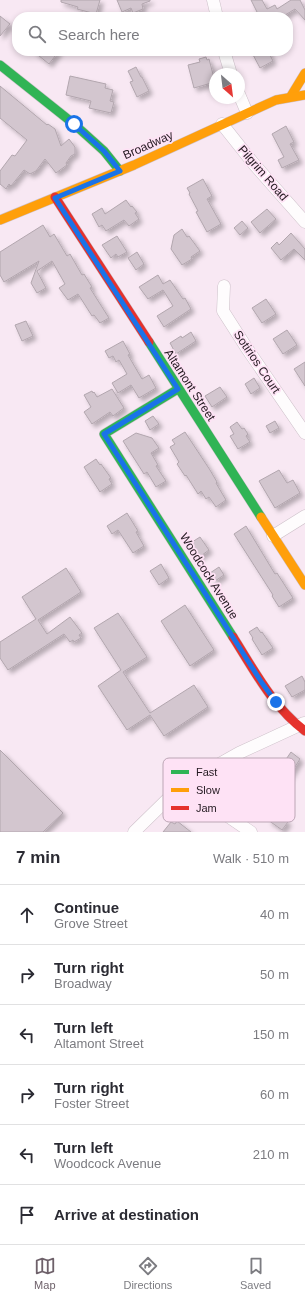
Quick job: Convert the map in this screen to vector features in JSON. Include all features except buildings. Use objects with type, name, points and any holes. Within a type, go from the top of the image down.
[{"type":"street","points":[[213,0],[216,12]]},
{"type":"street","points":[[226,56],[229,68]]},
{"type":"street","points":[[0,65],[94,142],[104,151],[120,171]]},
{"type":"street","points":[[291,96],[305,73]]},
{"type":"street","name":"Broadway","points":[[2,216],[55,198],[120,171],[276,100],[291,96],[305,95]]},
{"type":"street","points":[[243,104],[247,113]]},
{"type":"street","name":"Pilgrim Road","points":[[222,124],[253,163],[305,222]]},
{"type":"street","name":"Altamont Street","points":[[55,198],[305,585]]},
{"type":"street","name":"Sotirios Court","points":[[224,286],[223,311],[305,433]]},
{"type":"street","name":"Woodcock Avenue","points":[[178,389],[104,434],[262,683],[276,702],[303,727]]},
{"type":"street","points":[[273,536],[305,516]]},
{"type":"street","points":[[230,758],[303,727]]},
{"type":"street","points":[[134,832],[163,804]]},
{"type":"street","points":[[236,822],[251,832]]},
{"type":"traffic: fast","points":[[0,65],[74,124],[104,151],[120,171]]},
{"type":"traffic: fast","points":[[149,342],[261,517]]},
{"type":"traffic: fast","points":[[178,389],[104,434],[233,637]]},
{"type":"traffic: slow","points":[[291,96],[305,73]]},
{"type":"traffic: slow","points":[[0,220],[134,165],[276,100],[305,95]]},
{"type":"traffic: slow","points":[[261,517],[305,585]]},
{"type":"traffic: jam","points":[[55,197],[149,342]]},
{"type":"traffic: jam","points":[[233,637],[265,687],[283,711],[305,731]]},
{"type":"route","points":[[74,124],[104,151],[120,171],[55,198],[178,389],[104,434],[262,683],[276,702]]}]
